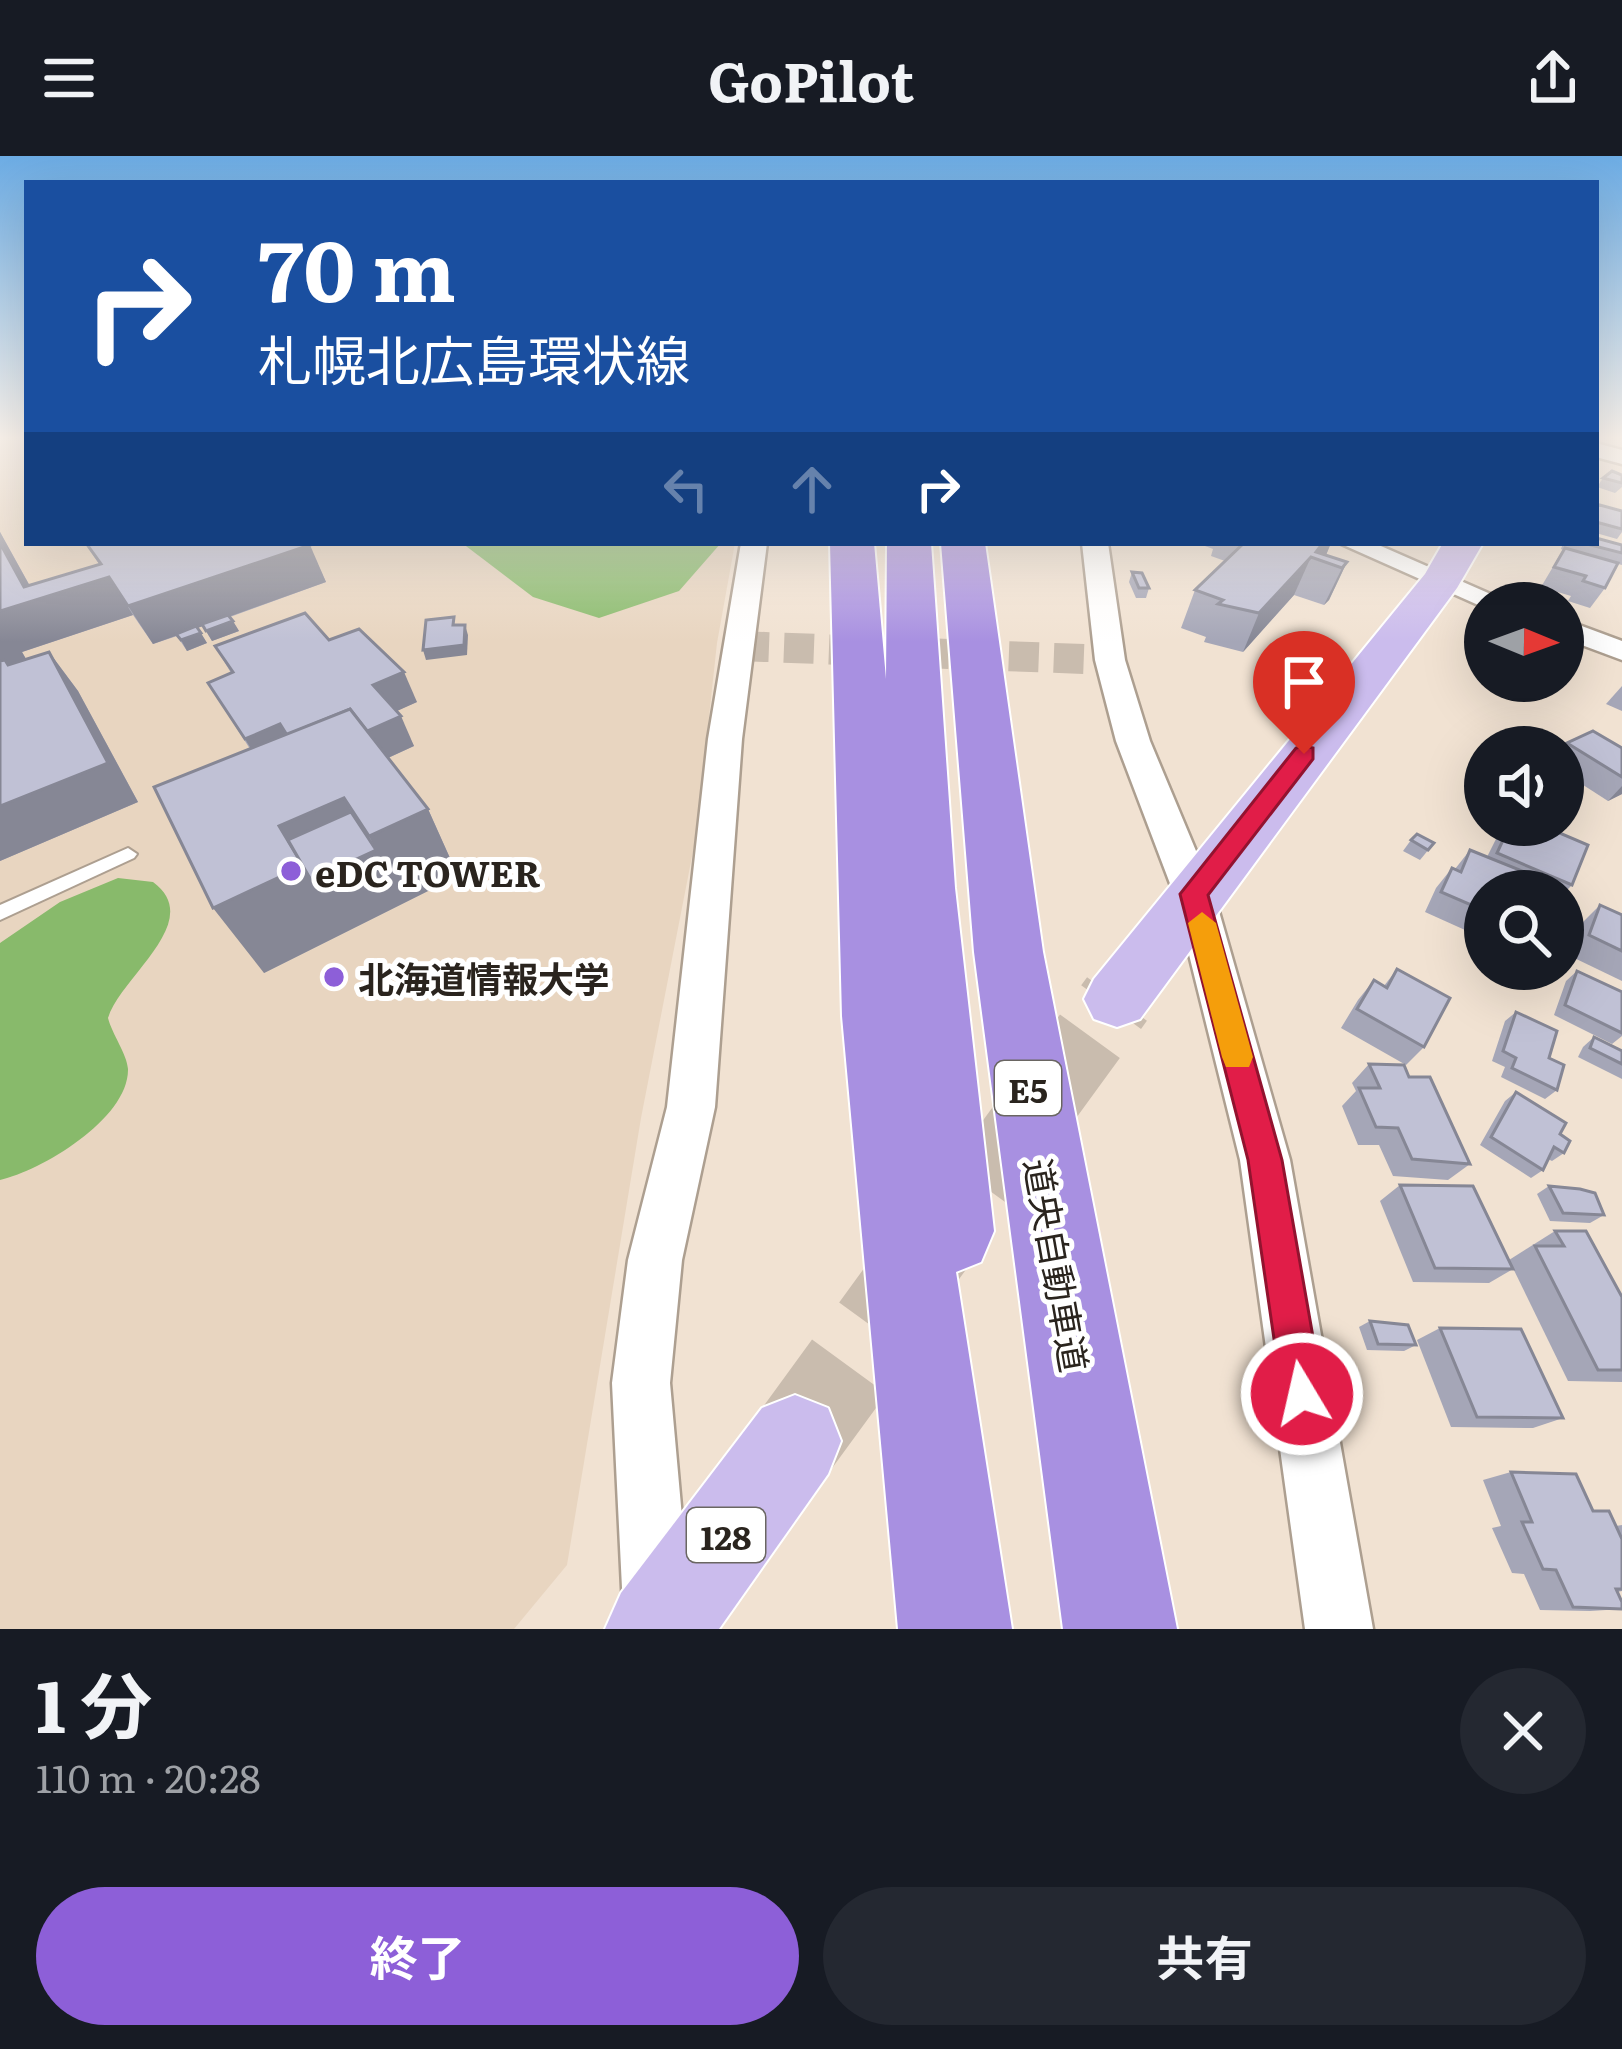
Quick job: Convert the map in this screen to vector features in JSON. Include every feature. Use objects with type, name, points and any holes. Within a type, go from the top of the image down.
[{"type":"highway","points":[[852,546],[879,1016],[955,1629]]},
{"type":"highway","points":[[909,546],[911,730],[929,1016],[990,1629]]},
{"type":"highway","name":"道央自動車道","points":[[963,546],[973,675],[1022,1046],[1120,1629]]},
{"type":"highway","points":[[973,675],[984,546]]},
{"type":"main road","points":[[1117,999],[1453,561]]},
{"type":"main road","name":"128","points":[[658,1628],[795,1441]]},
{"type":"street","points":[[658,1628],[641,1383],[655,1260],[691,1107],[725,740],[754,546]]},
{"type":"street","points":[[1095,546],[1110,660],[1133,741],[1194,894],[1265,1160],[1339,1629]]},
{"type":"street","points":[[1369,546],[1453,561],[1475,582]]},
{"type":"street","points":[[1584,636],[1622,651]]},
{"type":"lane","points":[[0,913],[128,854]]},
{"type":"shaded area","name":"北海道情報大学","points":[[0,505],[24,505],[24,546],[734,546],[717,643],[696,836],[641,1118],[567,1565],[514,1629],[0,1629]]},
{"type":"green space","points":[[466,546],[718,546],[679,591],[599,618],[533,597]]},
{"type":"green space","points":[[118,878],[153,882],[167,897],[170,914],[155,949],[108,1018],[127,1063],[124,1088],[99,1124],[80,1140],[37,1166],[0,1180],[0,943],[60,902]]},
{"type":"building","points":[[1599,505],[1622,511],[1622,529],[1599,523]]},
{"type":"building","points":[[1599,539],[1622,545],[1622,553],[1595,546],[1599,546]]},
{"type":"building","points":[[0,543],[24,587],[101,564],[88,546],[307,546],[128,606],[109,577],[0,611]]},
{"type":"building","points":[[1241,546],[1321,546],[1316,552],[1347,562],[1342,568],[1311,557],[1259,613],[1218,604],[1223,600],[1195,590]]},
{"type":"building","points":[[1565,548],[1618,563],[1605,588],[1583,581],[1586,576],[1554,567]]},
{"type":"building","points":[[1132,572],[1142,573],[1149,588],[1139,588]]},
{"type":"building","points":[[305,613],[329,640],[359,629],[404,672],[373,685],[401,716],[367,731],[350,709],[287,735],[280,724],[245,739],[208,683],[233,672],[215,646]]},
{"type":"building","points":[[228,615],[233,621],[206,631],[202,624]]},
{"type":"building","points":[[454,617],[453,625],[465,625],[464,645],[423,650],[426,620]]},
{"type":"building","points":[[196,626],[201,633],[181,640],[176,634]]},
{"type":"building","points":[[49,652],[108,763],[0,806],[0,661],[8,665]]},
{"type":"building","points":[[350,709],[428,809],[369,836],[344,798],[279,826],[303,866],[213,908],[154,787]]},
{"type":"building","points":[[1593,731],[1622,748],[1622,777],[1584,754],[1584,735]]},
{"type":"building","points":[[351,812],[376,850],[311,880],[288,840]]},
{"type":"building","points":[[1417,834],[1434,843],[1428,850],[1411,840]]},
{"type":"building","points":[[1588,845],[1578,870],[1537,870],[1497,853],[1500,846]]},
{"type":"building","points":[[1470,850],[1520,870],[1464,870],[1464,902],[1441,892],[1452,868],[1461,872]]},
{"type":"building","points":[[1600,905],[1622,915],[1622,951],[1589,935]]},
{"type":"building","points":[[1397,969],[1450,998],[1424,1047],[1357,1009],[1374,980],[1387,988]]},
{"type":"building","points":[[1584,974],[1622,992],[1622,1033],[1565,1005],[1570,990],[1584,990]]},
{"type":"building","points":[[1516,1012],[1557,1031],[1549,1058],[1564,1065],[1557,1090],[1512,1068],[1516,1058],[1503,1051]]},
{"type":"building","points":[[1594,1037],[1622,1051],[1622,1064],[1590,1048]]},
{"type":"building","points":[[1369,1064],[1404,1065],[1409,1077],[1430,1077],[1470,1164],[1412,1159],[1398,1128],[1376,1127],[1359,1088],[1380,1088]]},
{"type":"building","points":[[1516,1092],[1566,1123],[1560,1134],[1570,1141],[1564,1153],[1554,1147],[1543,1170],[1491,1137]]},
{"type":"building","points":[[1400,1185],[1473,1186],[1513,1269],[1435,1268]]},
{"type":"building","points":[[1549,1186],[1595,1193],[1604,1215],[1563,1213]]},
{"type":"building","points":[[1555,1231],[1586,1231],[1622,1297],[1622,1370],[1598,1370],[1535,1246],[1564,1246]]},
{"type":"building","points":[[1370,1321],[1408,1325],[1416,1345],[1378,1344]]},
{"type":"building","points":[[1440,1328],[1521,1329],[1563,1418],[1477,1417]]},
{"type":"building","points":[[1511,1472],[1576,1474],[1593,1511],[1609,1511],[1622,1539],[1622,1589],[1616,1589],[1622,1609],[1573,1607],[1556,1570],[1543,1569],[1522,1522],[1532,1522]]},
{"type":"tunnel","points":[[739,646],[1110,660]]},
{"type":"tunnel","points":[[917,1274],[1117,999]]},
{"type":"tunnel","points":[[795,1441],[919,1271]]},
{"type":"slow traffic","points":[[1202,923],[1238,1057]]},
{"type":"place","name":"eDC TOWER","points":[[291,871]]},
{"type":"place","name":"北海道情報大学","points":[[334,977]]},
{"type":"route","points":[[1302,1394],[1265,1160],[1194,894],[1304,754]]}]
